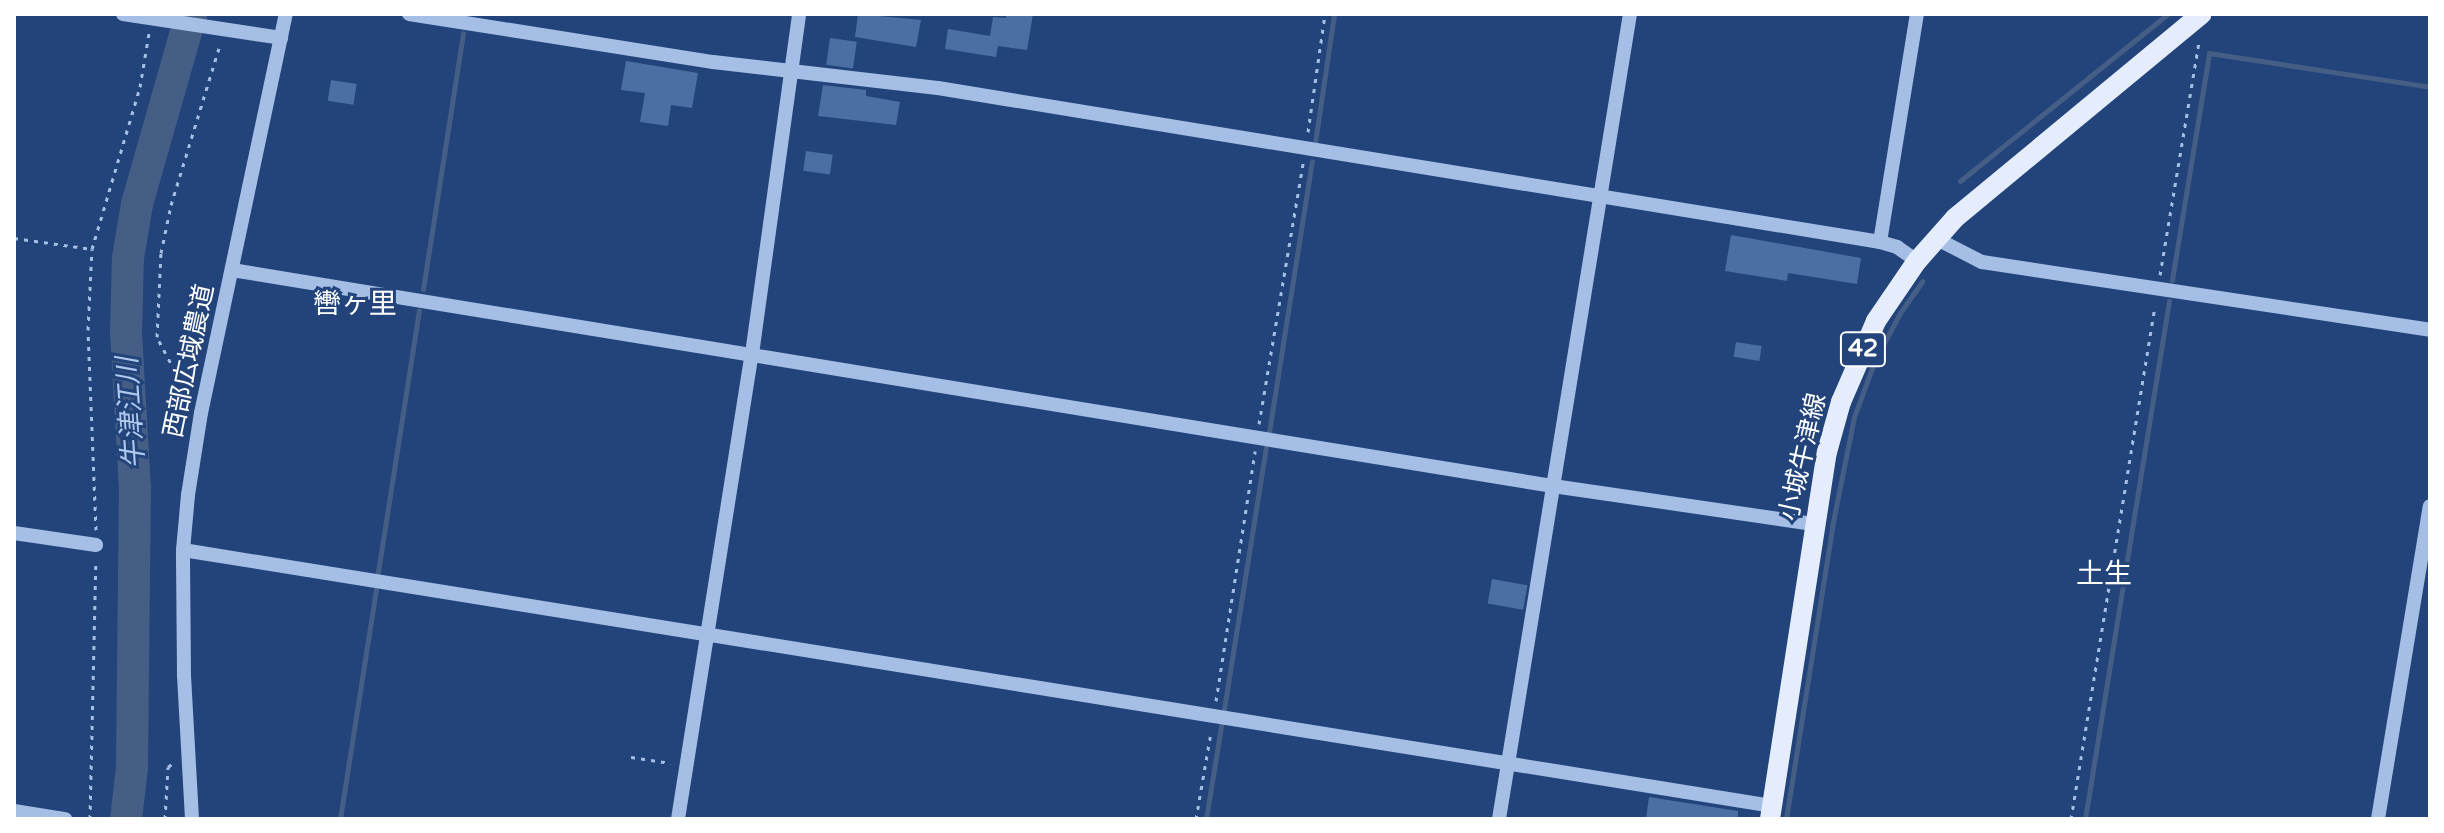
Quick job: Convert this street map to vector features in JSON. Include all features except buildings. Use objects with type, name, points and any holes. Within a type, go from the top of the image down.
[{"type":"main road","name":"小城牛津線","points":[[1771,812],[1813,524],[1827,452],[1858,357],[1888,302],[1935,238],[1976,198],[2199,16]]},
{"type":"street","points":[[123,14],[281,38]]},
{"type":"street","name":"西部広域農道","points":[[192,819],[183,550],[195,448],[286,14]]},
{"type":"street","points":[[409,14],[713,62],[938,88],[1880,242],[1897,247],[1917,261]]},
{"type":"street","points":[[678,819],[752,354],[799,14]]},
{"type":"street","points":[[1499,819],[1630,14]]},
{"type":"street","points":[[1880,242],[1917,14]]},
{"type":"street","points":[[1935,238],[1982,262],[2430,330]]},
{"type":"street","points":[[232,270],[1553,486],[1813,524]]},
{"type":"street","points":[[2378,819],[2430,506]]},
{"type":"street","points":[[14,533],[96,545]]},
{"type":"street","points":[[183,550],[1214,713],[1771,812]]},
{"type":"street","points":[[14,811],[65,819]]},
{"type":"path","points":[[1196,819],[1325,14]]},
{"type":"path","points":[[2071,819],[2199,42],[2199,16]]},
{"type":"path","points":[[14,238],[92,249],[140,87],[152,18]]},
{"type":"path","points":[[195,448],[176,431],[175,371],[157,337],[161,253],[171,205],[225,30]]},
{"type":"path","points":[[165,819],[168,767],[188,751]]},
{"type":"path","points":[[631,757],[687,765]]},
{"type":"waterway","name":"牛津江川","points":[[126,819],[132,768],[135,489],[126,332],[128,258],[137,204],[191,14]]},
{"type":"waterway","points":[[1315,143],[1334,14]]},
{"type":"waterway","points":[[1960,181],[2168,14]]},
{"type":"waterway","points":[[423,289],[463,33]]},
{"type":"waterway","points":[[2172,280],[2209,53],[2430,87]]},
{"type":"waterway","points":[[1269,432],[1312,161]]},
{"type":"waterway","points":[[1786,819],[1832,527],[1854,417],[1875,360],[1900,313],[1922,281]]},
{"type":"waterway","points":[[2085,819],[2169,301]]},
{"type":"waterway","points":[[378,572],[419,310]]},
{"type":"waterway","points":[[1224,709],[1266,446]]},
{"type":"waterway","points":[[340,819],[376,589]]},
{"type":"waterway","points":[[1206,819],[1222,720]]},
{"type":"district","name":"轡ヶ里","points":[[355,304]]},
{"type":"district","name":"土生","points":[[2104,574]]}]
